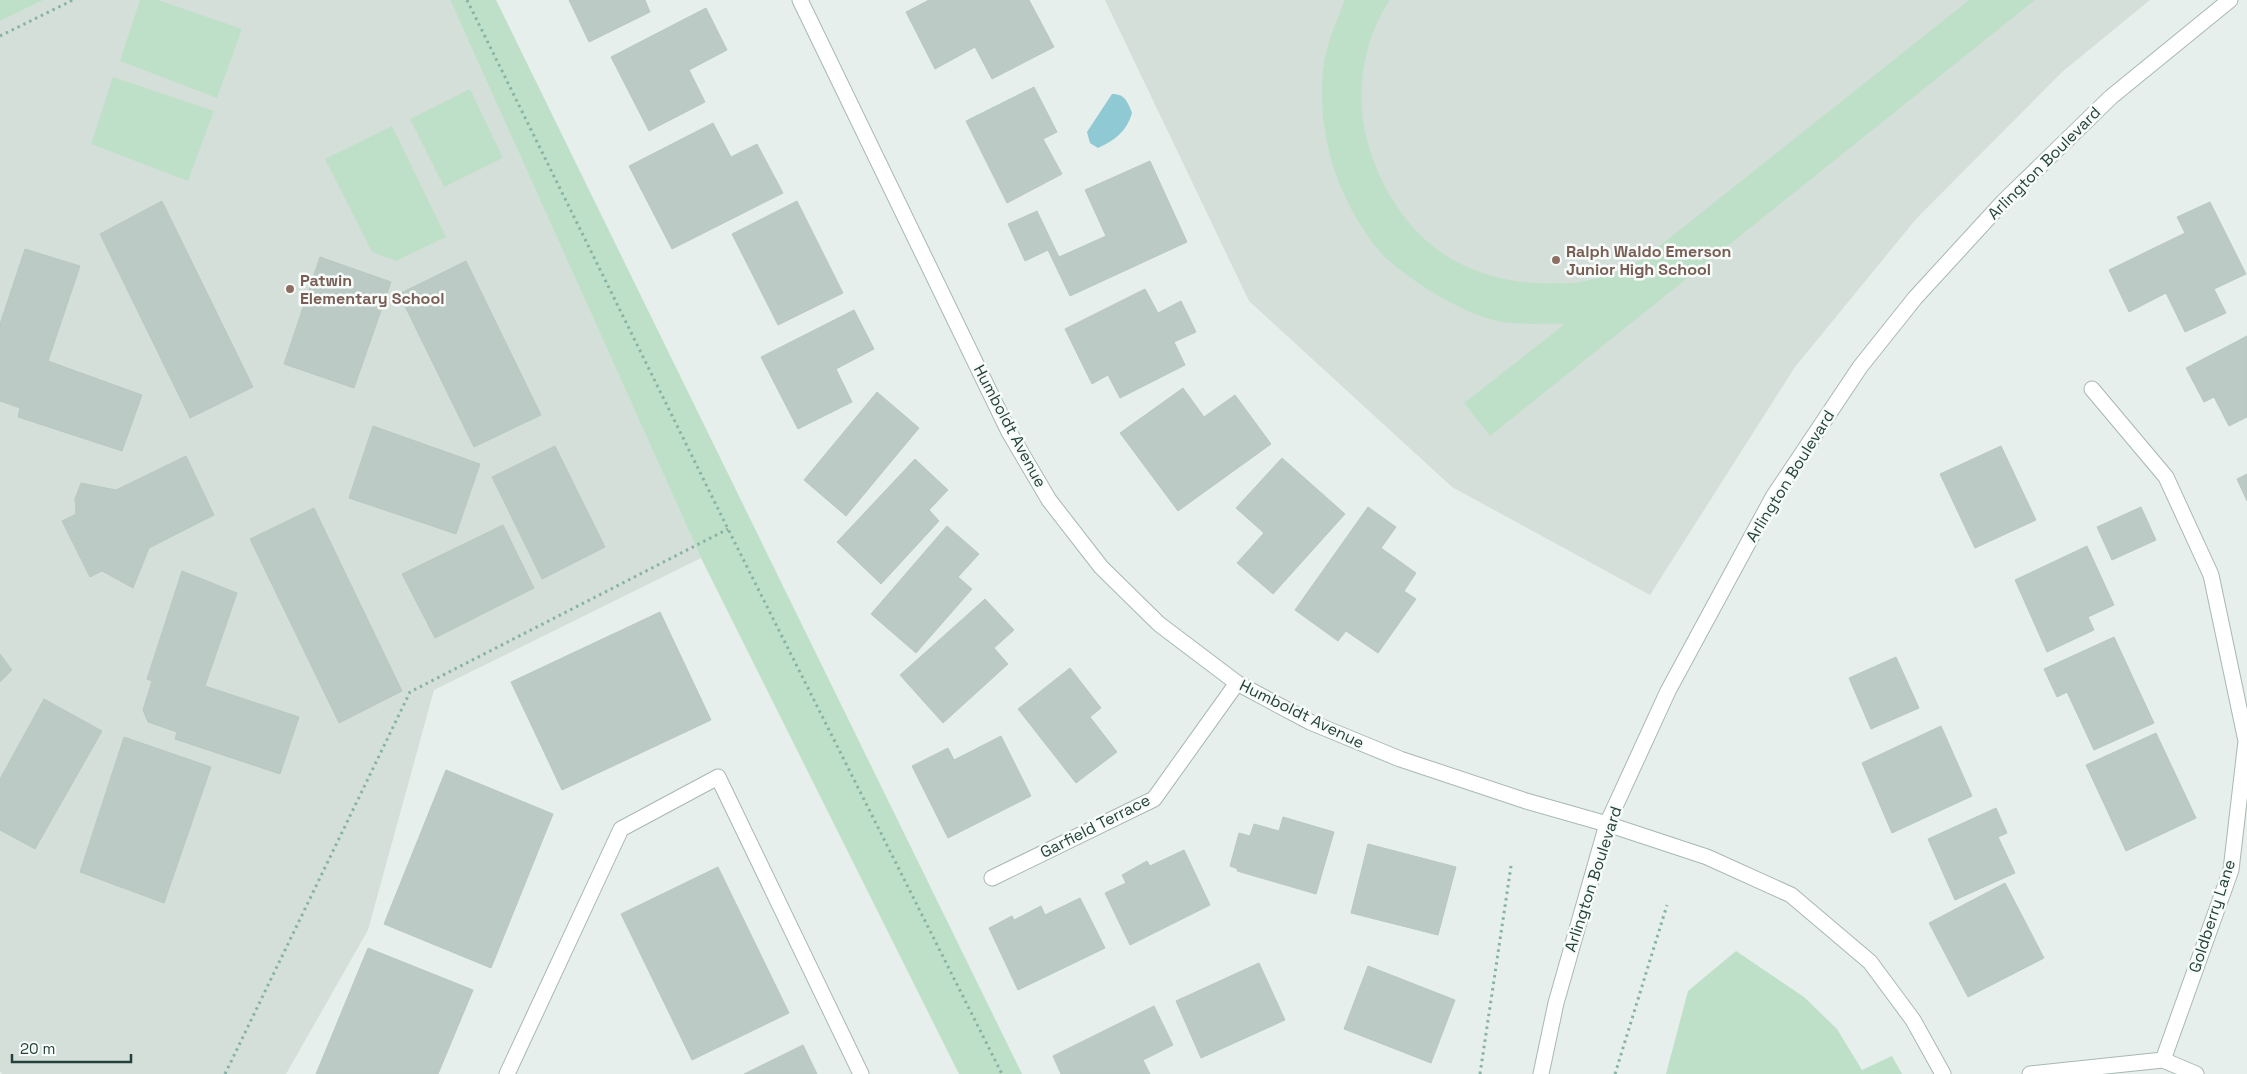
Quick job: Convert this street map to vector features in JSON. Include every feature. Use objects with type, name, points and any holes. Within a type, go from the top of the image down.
[{"type":"street","name":"Humboldt Avenue","points":[[800,0],[1009,432],[1049,500],[1101,567],[1159,624],[1236,684],[1310,722],[1400,759],[1526,801],[1607,824],[1706,857],[1790,895],[1870,962],[1913,1020],[1943,1074]]},
{"type":"street","name":"Arlington Boulevard","points":[[1541,1074],[1556,1002],[1607,824],[1668,692],[1774,497],[1860,367],[1915,298],[2003,202],[2111,97],[2230,0]]},
{"type":"street","name":"Goldberry Lane","points":[[2092,389],[2166,477],[2211,575],[2246,741],[2232,870],[2163,1060]]},
{"type":"street","name":"Garfield Terrace","points":[[992,878],[1154,799],[1236,684]]},
{"type":"street","points":[[507,1074],[621,829],[718,776],[862,1074]]},
{"type":"street","points":[[2030,1074],[2163,1060],[2196,1074]]},
{"type":"path","points":[[0,36],[74,0]]},
{"type":"path","points":[[467,0],[728,530],[1002,1074]]},
{"type":"path","points":[[225,1074],[410,692],[728,530]]},
{"type":"path","points":[[1480,1074],[1511,866]]},
{"type":"path","points":[[1615,1074],[1667,904]]},
{"type":"shaded area","name":"Patwin Elementary School","points":[[44,0],[450,0],[701,558],[434,690],[368,930],[286,1074],[2,1074],[0,1071],[0,21]]},
{"type":"shaded area","name":"Ralph Waldo Emerson Junior High School","points":[[1105,0],[2150,0],[2062,72],[1916,219],[1795,367],[1650,595],[1452,487],[1249,301]]},
{"type":"green space","points":[[0,0],[44,0],[0,21]]},
{"type":"green space","points":[[140,0],[158,0],[242,29],[217,98],[120,61]]},
{"type":"green space","points":[[450,0],[496,0],[1022,1074],[959,1074],[701,558]]},
{"type":"green space","points":[[1345,0],[1390,0],[1382,12],[1371,39],[1364,68],[1361,97],[1365,132],[1378,173],[1400,211],[1428,242],[1445,255],[1470,268],[1511,280],[1566,283],[1605,276],[1643,259],[1969,0],[2035,0],[1490,436],[1464,403],[1565,324],[1502,322],[1480,316],[1456,306],[1422,286],[1400,270],[1385,257],[1368,235],[1354,214],[1343,192],[1327,144],[1323,119],[1324,60]]},
{"type":"green space","points":[[113,77],[214,111],[188,181],[91,144]]},
{"type":"green space","points":[[470,89],[503,158],[444,187],[410,119]]},
{"type":"green space","points":[[392,126],[446,237],[396,261],[372,252],[325,159]]},
{"type":"green space","points":[[1736,951],[1804,997],[1837,1029],[1862,1070],[1892,1056],[1902,1074],[1666,1074],[1688,991]]},
{"type":"water","points":[[1112,94],[1123,97],[1132,113],[1124,130],[1110,142],[1098,148],[1090,143],[1087,132]]},
{"type":"building","points":[[569,0],[645,0],[650,12],[589,42]]},
{"type":"building","points":[[929,0],[1029,0],[1054,47],[992,79],[975,47],[935,69],[906,12]]},
{"type":"building","points":[[706,8],[727,50],[689,70],[705,102],[649,131],[611,57]]},
{"type":"building","points":[[1034,87],[1057,132],[1043,139],[1062,174],[1007,203],[966,121]]},
{"type":"building","points":[[713,123],[731,157],[757,144],[783,193],[672,249],[629,166]]},
{"type":"building","points":[[1150,161],[1187,242],[1070,296],[1048,250],[1025,261],[1008,224],[1037,211],[1059,257],[1106,236],[1085,190]]},
{"type":"building","points":[[162,201],[253,387],[190,418],[100,234]]},
{"type":"building","points":[[797,201],[843,293],[778,325],[732,234]]},
{"type":"building","points":[[2210,202],[2246,274],[2214,289],[2226,313],[2185,332],[2166,293],[2129,312],[2109,270],[2185,233],[2177,217]]},
{"type":"building","points":[[25,249],[80,266],[48,361],[142,395],[122,451],[18,417],[20,408],[0,401],[0,324]]},
{"type":"building","points":[[320,257],[391,282],[354,388],[284,364]]},
{"type":"building","points":[[466,261],[541,415],[474,447],[399,294]]},
{"type":"building","points":[[1145,289],[1158,313],[1181,301],[1196,332],[1174,342],[1185,365],[1120,398],[1108,375],[1092,384],[1065,329]]},
{"type":"building","points":[[854,310],[874,349],[836,369],[852,402],[798,429],[761,357]]},
{"type":"building","points":[[2247,336],[2247,417],[2229,426],[2214,397],[2204,402],[2186,368]]},
{"type":"building","points":[[1183,388],[1204,417],[1235,395],[1271,444],[1178,511],[1120,433]]},
{"type":"building","points":[[877,392],[919,428],[846,516],[804,480]]},
{"type":"building","points":[[373,426],[480,464],[456,534],[349,498]]},
{"type":"building","points":[[555,446],[605,547],[542,579],[492,477]]},
{"type":"building","points":[[2001,446],[2036,520],[1975,548],[1940,474]]},
{"type":"building","points":[[186,456],[214,515],[149,548],[133,588],[102,571],[90,577],[62,521],[76,514],[75,499],[81,483],[116,490]]},
{"type":"building","points":[[1282,458],[1345,514],[1273,594],[1237,563],[1264,533],[1236,508]]},
{"type":"building","points":[[915,459],[948,490],[929,510],[939,521],[881,584],[837,542]]},
{"type":"building","points":[[2247,474],[2247,501],[2237,479]]},
{"type":"building","points":[[1368,507],[1396,527],[1381,548],[1416,573],[1404,591],[1416,599],[1378,653],[1346,631],[1338,641],[1295,610]]},
{"type":"building","points":[[2141,507],[2156,540],[2112,560],[2097,527]]},
{"type":"building","points":[[314,508],[402,691],[339,723],[250,539]]},
{"type":"building","points":[[503,525],[534,588],[435,638],[402,574]]},
{"type":"building","points":[[947,526],[979,554],[958,577],[972,589],[916,653],[871,614]]},
{"type":"building","points":[[2087,546],[2114,605],[2088,617],[2094,630],[2047,652],[2015,580]]},
{"type":"building","points":[[182,571],[237,593],[205,686],[299,717],[280,774],[175,739],[177,732],[148,722],[143,710],[152,681],[147,679]]},
{"type":"building","points":[[985,599],[1014,630],[994,648],[1008,664],[943,723],[900,675]]},
{"type":"building","points":[[660,612],[711,720],[562,790],[511,682]]},
{"type":"building","points":[[2114,637],[2154,723],[2094,750],[2067,692],[2057,697],[2044,669]]},
{"type":"building","points":[[0,654],[12,670],[0,682]]},
{"type":"building","points":[[1896,657],[1919,708],[1871,729],[1849,678]]},
{"type":"building","points":[[1070,668],[1101,708],[1090,717],[1117,752],[1076,783],[1018,709]]},
{"type":"building","points":[[44,699],[102,731],[35,849],[0,830],[0,779]]},
{"type":"building","points":[[1941,726],[1972,796],[1892,833],[1862,763]]},
{"type":"building","points":[[2156,733],[2196,818],[2126,851],[2086,765]]},
{"type":"building","points":[[1001,736],[1031,796],[948,838],[912,766],[948,748],[954,760]]},
{"type":"building","points":[[124,737],[211,767],[164,903],[80,872]]},
{"type":"building","points":[[446,770],[553,814],[491,968],[384,924]]},
{"type":"building","points":[[1996,808],[2007,833],[1998,837],[2015,873],[1955,900],[1928,839]]},
{"type":"building","points":[[1283,817],[1334,832],[1316,894],[1237,871],[1238,869],[1230,866],[1239,833],[1250,836],[1254,824],[1279,831]]},
{"type":"building","points":[[1368,844],[1456,867],[1438,935],[1351,913]]},
{"type":"building","points":[[1184,850],[1210,905],[1130,945],[1105,893],[1126,883],[1122,875],[1147,861],[1150,866]]},
{"type":"building","points":[[718,867],[789,1013],[692,1060],[621,914]]},
{"type":"building","points":[[2005,883],[2044,958],[1968,997],[1929,923]]},
{"type":"building","points":[[1080,898],[1105,948],[1018,990],[989,928],[1012,916],[1014,920],[1041,906],[1045,915]]},
{"type":"building","points":[[368,948],[473,990],[438,1074],[316,1074]]},
{"type":"building","points":[[1259,963],[1285,1020],[1201,1058],[1176,1001]]},
{"type":"building","points":[[1368,966],[1455,1000],[1431,1063],[1344,1029]]},
{"type":"building","points":[[1154,1006],[1173,1045],[1143,1060],[1150,1074],[1061,1074],[1053,1056]]},
{"type":"building","points":[[803,1045],[817,1074],[744,1074]]},
{"type":"place","name":"Ralph Waldo Emerson Junior High School","points":[[1556,260]]},
{"type":"place","name":"Patwin Elementary School","points":[[290,289]]}]
